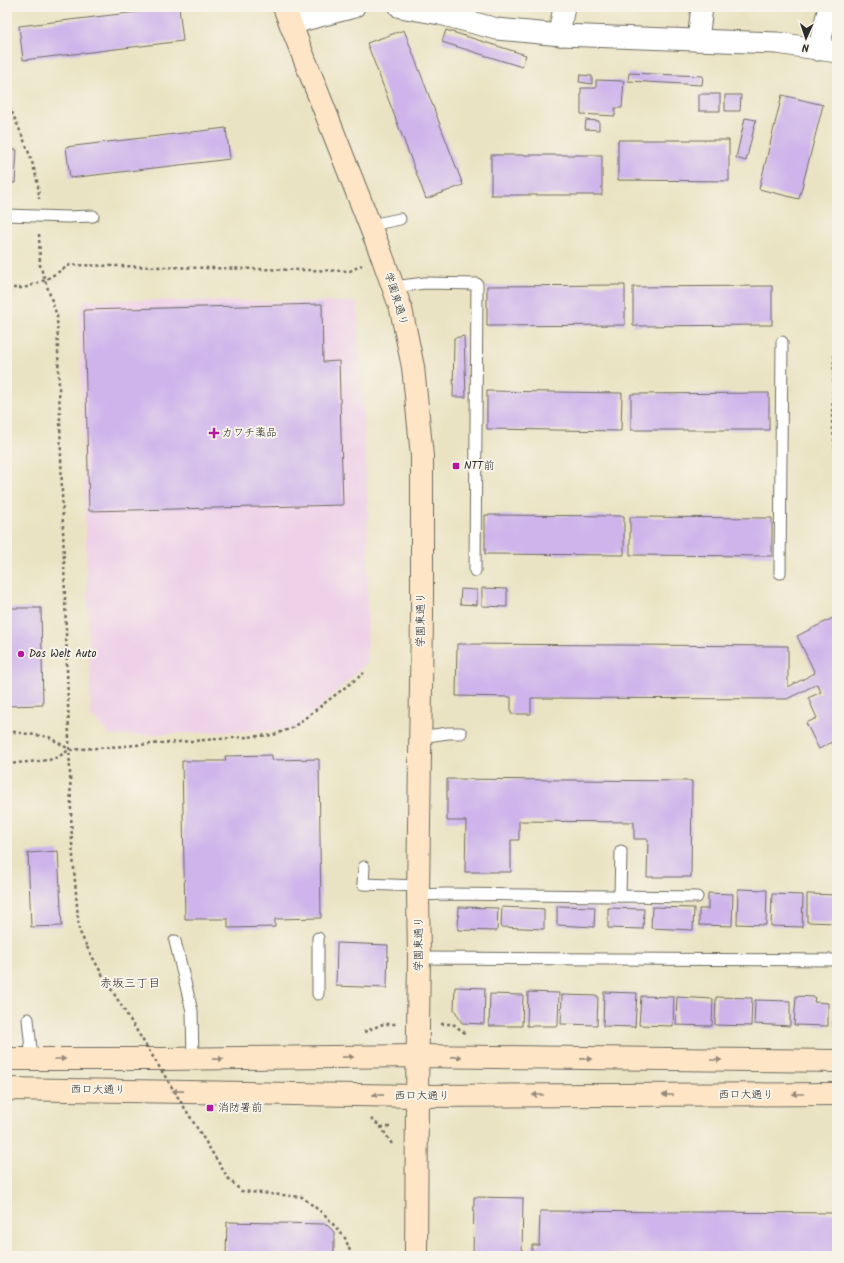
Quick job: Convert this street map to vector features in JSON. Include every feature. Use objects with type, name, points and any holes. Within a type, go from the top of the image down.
[{"type":"street","points":[[288,17],[304,20],[354,7]]},
{"type":"street","points":[[400,7],[440,10],[497,28],[561,36],[777,43],[827,51],[828,7]]},
{"type":"street","points":[[561,36],[561,23],[564,7]]},
{"type":"street","points":[[698,40],[702,7]]},
{"type":"street","name":"学園東通り","points":[[288,17],[371,225],[401,310],[413,367],[422,456],[416,1256]]},
{"type":"street","points":[[7,1059],[193,1059],[417,1056],[837,1061]]},
{"type":"street","name":"西口大通り","points":[[7,1089],[417,1096],[837,1094]]},
{"type":"lane","points":[[7,215],[68,217],[93,216]]},
{"type":"lane","points":[[371,225],[400,219]]},
{"type":"lane","points":[[393,287],[425,283],[477,284],[475,571]]},
{"type":"lane","points":[[780,573],[782,342]]},
{"type":"lane","points":[[420,737],[448,733],[461,733]]},
{"type":"lane","points":[[620,896],[621,851]]},
{"type":"lane","points":[[364,868],[363,884],[446,894],[698,897]]},
{"type":"lane","points":[[318,938],[318,994]]},
{"type":"lane","points":[[175,940],[192,1011],[193,1059]]},
{"type":"lane","points":[[419,958],[837,960]]},
{"type":"lane","points":[[28,1019],[32,1059]]},
{"type":"path","points":[[7,288],[24,288],[45,280],[70,265],[350,270],[382,256]]},
{"type":"path","points":[[57,316],[72,844],[79,930],[103,976],[228,1178],[241,1191],[302,1197],[325,1215],[346,1238],[352,1256]]},
{"type":"path","points":[[837,319],[832,420],[837,467]]},
{"type":"path","points":[[7,764],[49,760],[69,750],[273,735],[292,728],[364,673]]},
{"type":"path","points":[[7,731],[49,737],[69,750]]},
{"type":"shaded area","points":[[86,300],[357,302],[368,510],[367,663],[296,729],[112,736],[91,716],[79,313]]},
{"type":"building","points":[[179,7],[183,41],[23,60],[19,26]]},
{"type":"building","points":[[404,30],[463,185],[426,199],[367,43]]},
{"type":"building","points":[[446,30],[526,55],[522,67],[442,42]]},
{"type":"building","points":[[629,73],[703,76],[702,85],[628,81]]},
{"type":"building","points":[[580,75],[592,76],[592,84],[579,82]]},
{"type":"building","points":[[596,80],[624,81],[622,108],[615,108],[615,116],[581,114],[581,88],[596,88]]},
{"type":"building","points":[[699,94],[720,94],[720,111],[699,111]]},
{"type":"building","points":[[725,95],[741,95],[740,111],[725,111]]},
{"type":"building","points":[[782,95],[823,105],[799,199],[759,189]]},
{"type":"building","points":[[745,118],[756,120],[746,161],[736,158]]},
{"type":"building","points":[[586,120],[599,121],[599,130],[585,129]]},
{"type":"building","points":[[226,128],[230,159],[70,178],[66,147]]},
{"type":"building","points":[[618,140],[729,140],[729,181],[618,180]]},
{"type":"building","points":[[7,149],[17,150],[15,183],[7,182]]},
{"type":"building","points":[[491,155],[602,155],[602,195],[491,195]]},
{"type":"building","points":[[625,285],[625,325],[487,326],[487,286]]},
{"type":"building","points":[[772,286],[772,325],[633,326],[633,287]]},
{"type":"building","name":"カワチ薬品","points":[[322,304],[323,362],[339,361],[343,505],[89,511],[84,310]]},
{"type":"building","points":[[464,336],[466,397],[453,397],[454,338]]},
{"type":"building","points":[[487,391],[622,393],[621,431],[487,429]]},
{"type":"building","points":[[769,393],[769,430],[631,430],[631,394]]},
{"type":"building","points":[[485,515],[624,516],[624,555],[485,554]]},
{"type":"building","points":[[630,517],[772,518],[772,556],[630,555]]},
{"type":"building","points":[[482,588],[507,589],[507,607],[482,606]]},
{"type":"building","points":[[461,589],[477,590],[477,605],[460,604]]},
{"type":"building","points":[[7,608],[41,608],[43,705],[7,706]]},
{"type":"building","points":[[837,616],[837,753],[832,742],[819,749],[806,723],[817,718],[808,698],[821,692],[817,684],[787,699],[531,698],[531,714],[511,714],[511,697],[456,696],[457,644],[788,646],[788,687],[815,673],[797,636]]},
{"type":"building","points":[[272,755],[272,760],[319,759],[321,918],[275,919],[275,927],[228,928],[228,919],[185,919],[182,761],[226,761],[225,756]]},
{"type":"building","points":[[447,779],[692,781],[691,877],[647,877],[648,839],[634,839],[634,822],[519,821],[519,840],[511,840],[511,872],[465,872],[466,821],[447,821]]},
{"type":"building","points":[[58,851],[62,926],[31,927],[28,853]]},
{"type":"building","points":[[738,889],[767,890],[766,925],[737,924]]},
{"type":"building","points":[[708,893],[733,894],[732,926],[699,925],[699,909],[708,909]]},
{"type":"building","points":[[772,894],[803,895],[802,927],[771,926]]},
{"type":"building","points":[[807,894],[837,895],[837,923],[807,922]]},
{"type":"building","points":[[557,906],[595,907],[594,927],[557,925]]},
{"type":"building","points":[[459,907],[498,908],[497,931],[458,930]]},
{"type":"building","points":[[502,907],[544,909],[544,929],[501,927]]},
{"type":"building","points":[[652,907],[694,908],[693,930],[651,928]]},
{"type":"building","points":[[608,908],[644,909],[643,929],[608,928]]},
{"type":"building","points":[[337,943],[388,945],[387,988],[336,986]]},
{"type":"building","points":[[455,987],[485,988],[484,1024],[462,1023],[454,1009]]},
{"type":"building","points":[[528,992],[559,993],[558,1026],[527,1026]]},
{"type":"building","points":[[604,992],[637,993],[635,1027],[603,1026]]},
{"type":"building","points":[[490,994],[523,995],[522,1026],[489,1026]]},
{"type":"building","points":[[562,995],[598,996],[597,1025],[561,1024]]},
{"type":"building","points":[[641,996],[674,997],[673,1026],[639,1025]]},
{"type":"building","points":[[796,996],[815,997],[814,1002],[828,1003],[828,1026],[794,1025]]},
{"type":"building","points":[[677,997],[713,999],[712,1026],[676,1025]]},
{"type":"building","points":[[716,997],[752,998],[751,1026],[715,1025]]},
{"type":"building","points":[[834,998],[837,998],[837,1024],[834,1024]]},
{"type":"building","points":[[755,1000],[790,1001],[790,1026],[754,1024]]},
{"type":"building","points":[[474,1197],[523,1198],[522,1256],[473,1256]]},
{"type":"building","points":[[540,1211],[837,1213],[837,1256],[532,1256],[532,1245],[539,1245]]},
{"type":"building","points":[[227,1222],[326,1224],[334,1232],[334,1256],[226,1256]]},
{"type":"place","name":"カワチ薬品","points":[[214,433]]},
{"type":"place","name":"NTT前","points":[[456,466]]},
{"type":"place","name":"Das Welt Auto","points":[[21,654]]},
{"type":"place","name":"消防署前","points":[[210,1108]]},
{"type":"district","name":"赤坂三丁目","points":[[130,983]]}]
